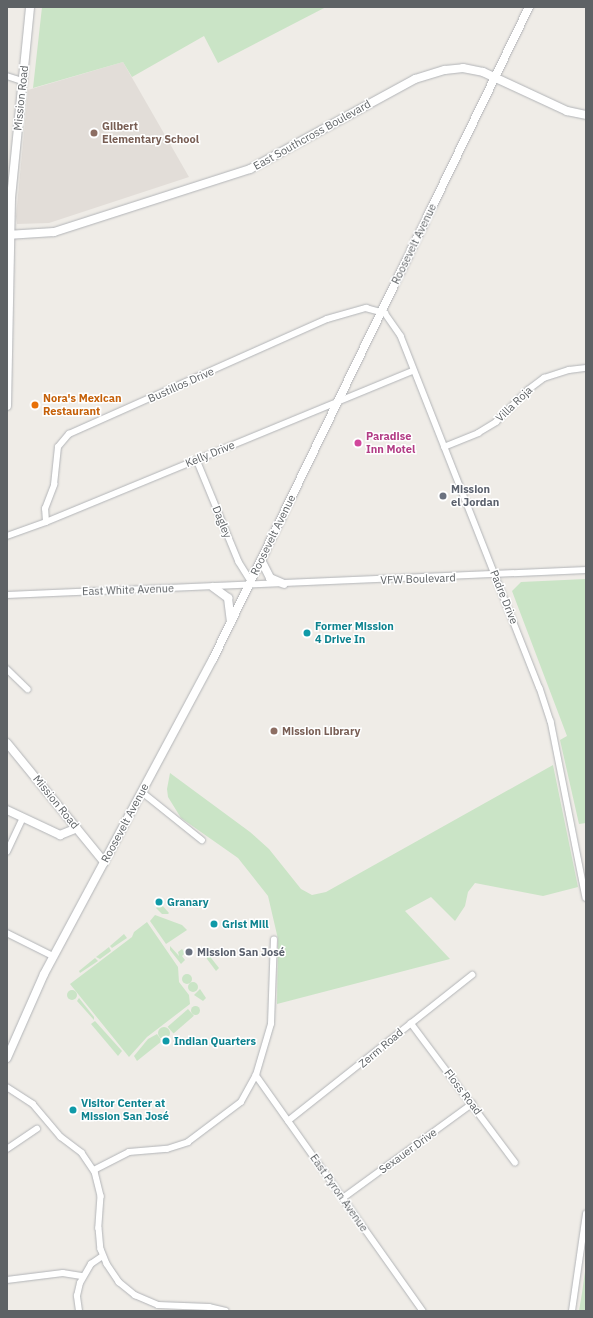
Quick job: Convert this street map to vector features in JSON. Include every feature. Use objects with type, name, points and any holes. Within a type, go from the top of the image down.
[{"type":"main road","name":"Mission Road","points":[[7,406],[8,235],[11,162],[30,7]]},
{"type":"main road","name":"Roosevelt Avenue","points":[[7,1058],[53,956],[142,792],[231,622],[529,7]]},
{"type":"main road","name":"East Southcross Boulevard","points":[[8,235],[54,232],[250,169],[426,74],[463,68],[496,77],[562,109],[586,116]]},
{"type":"main road","points":[[261,560],[270,578],[284,584]]},
{"type":"main road","points":[[213,587],[228,598],[231,622]]},
{"type":"main road","name":"Mission Road","points":[[7,743],[104,862]]},
{"type":"main road","points":[[7,810],[60,835],[77,828]]},
{"type":"street","points":[[7,76],[22,81]]},
{"type":"street","name":"Bustillos Drive","points":[[46,522],[45,509],[54,485],[58,447],[69,434],[327,319],[366,308],[381,311]]},
{"type":"street","name":"Padre Drive","points":[[381,311],[397,328],[496,576],[551,721],[586,898]]},
{"type":"street","name":"Villa Roja","points":[[444,447],[492,425],[508,413],[528,390],[544,378],[569,370],[586,368]]},
{"type":"street","name":"Kelly Drive","points":[[7,536],[46,522],[413,371]]},
{"type":"street","name":"Dagley","points":[[197,460],[239,562],[250,583]]},
{"type":"street","name":"VFW Boulevard","points":[[250,583],[284,584],[496,576],[586,570]]},
{"type":"street","name":"East White Avenue","points":[[7,595],[213,587],[250,583]]},
{"type":"street","points":[[7,669],[28,689]]},
{"type":"street","points":[[142,792],[202,840]]},
{"type":"street","points":[[7,852],[23,818]]},
{"type":"street","points":[[7,933],[53,956]]},
{"type":"street","points":[[94,1170],[129,1152],[167,1149],[188,1142],[235,1108],[256,1075],[271,1024],[274,940]]},
{"type":"street","name":"Zerm Road","points":[[288,1121],[472,975]]},
{"type":"street","name":"Floss Road","points":[[411,1023],[515,1162]]},
{"type":"street","name":"East Pyron Avenue","points":[[256,1075],[423,1311]]},
{"type":"street","points":[[7,1087],[33,1104],[61,1137],[82,1153],[94,1170],[101,1196],[99,1235],[103,1256],[119,1282],[143,1300],[166,1306],[209,1307],[226,1311]]},
{"type":"street","name":"Sexauer Drive","points":[[343,1198],[472,1104]]},
{"type":"street","points":[[7,1149],[36,1129]]},
{"type":"street","points":[[572,1311],[586,1214]]},
{"type":"street","points":[[79,1311],[78,1296],[83,1276],[91,1264],[103,1256]]},
{"type":"street","points":[[7,1280],[63,1273],[83,1276]]},
{"type":"shaded area","name":"Gilbert Elementary School","points":[[123,62],[189,177],[49,223],[17,224],[16,216],[28,90]]},
{"type":"green space","points":[[42,7],[326,7],[218,63],[204,36],[132,77],[123,62],[33,88]]},
{"type":"green space","points":[[586,579],[586,823],[579,824],[560,740],[567,736],[512,591],[521,582]]},
{"type":"green space","points":[[553,765],[578,887],[543,896],[475,883],[468,892],[465,906],[455,921],[431,897],[405,911],[450,959],[277,1004],[278,939],[268,896],[238,858],[181,818],[168,797],[167,789],[170,773],[250,832],[269,849],[301,889],[312,895],[326,892]]},
{"type":"green space","points":[[161,904],[169,913],[168,914],[162,914],[156,908]]},
{"type":"green space","points":[[155,915],[182,925],[187,930],[166,944],[150,921]]},
{"type":"green space","points":[[147,922],[178,967],[179,982],[189,995],[190,1004],[147,1037],[129,1057],[70,984],[132,937],[134,932]]},
{"type":"green space","points":[[124,934],[127,938],[112,948],[110,946]]},
{"type":"green space","points":[[170,946],[179,956],[178,952],[182,949],[185,953],[182,956],[185,960],[181,964],[170,950]]},
{"type":"green space","points":[[109,947],[111,951],[100,959],[96,957]]},
{"type":"green space","points":[[204,949],[219,968],[216,971],[207,959]]},
{"type":"green space","points":[[95,958],[98,961],[80,973],[79,971]]},
{"type":"green space","points":[[185,974],[189,974],[191,975],[191,983],[185,984],[182,981],[182,977]]},
{"type":"green space","points":[[191,982],[195,982],[197,983],[197,991],[191,992],[188,989],[188,985]]},
{"type":"green space","points":[[200,989],[206,998],[203,1001],[194,995]]},
{"type":"green space","points":[[72,990],[77,995],[72,1000],[67,995]]},
{"type":"green space","points":[[79,998],[94,1017],[94,1020],[77,1001]]},
{"type":"green space","points":[[195,1005],[200,1010],[195,1015],[190,1010]]},
{"type":"green space","points":[[188,1009],[194,1016],[174,1034],[168,1027]]},
{"type":"green space","points":[[95,1021],[122,1051],[118,1056],[91,1024]]},
{"type":"green space","points":[[164,1027],[168,1029],[170,1033],[168,1037],[164,1039],[160,1037],[158,1033],[160,1029]]},
{"type":"green space","points":[[157,1034],[162,1041],[137,1061],[134,1056],[148,1039]]},
{"type":"green space","points":[[586,1264],[586,1311],[579,1311],[582,1293]]},
{"type":"place","name":"Gilbert Elementary School","points":[[94,133]]},
{"type":"place","name":"Nora's Mexican Restaurant","points":[[35,405]]},
{"type":"place","name":"Paradise Inn Motel","points":[[358,443]]},
{"type":"place","name":"Mission el Jordan","points":[[443,496]]},
{"type":"place","name":"Former Mission 4 Drive In","points":[[307,633]]},
{"type":"place","name":"Mission Library","points":[[274,731]]},
{"type":"place","name":"Granary","points":[[159,902]]},
{"type":"place","name":"Grist Mill","points":[[214,924]]},
{"type":"place","name":"Mission San José","points":[[189,952]]},
{"type":"place","name":"Indian Quarters","points":[[166,1041]]},
{"type":"place","name":"Visitor Center at Mission San José","points":[[73,1110]]}]
